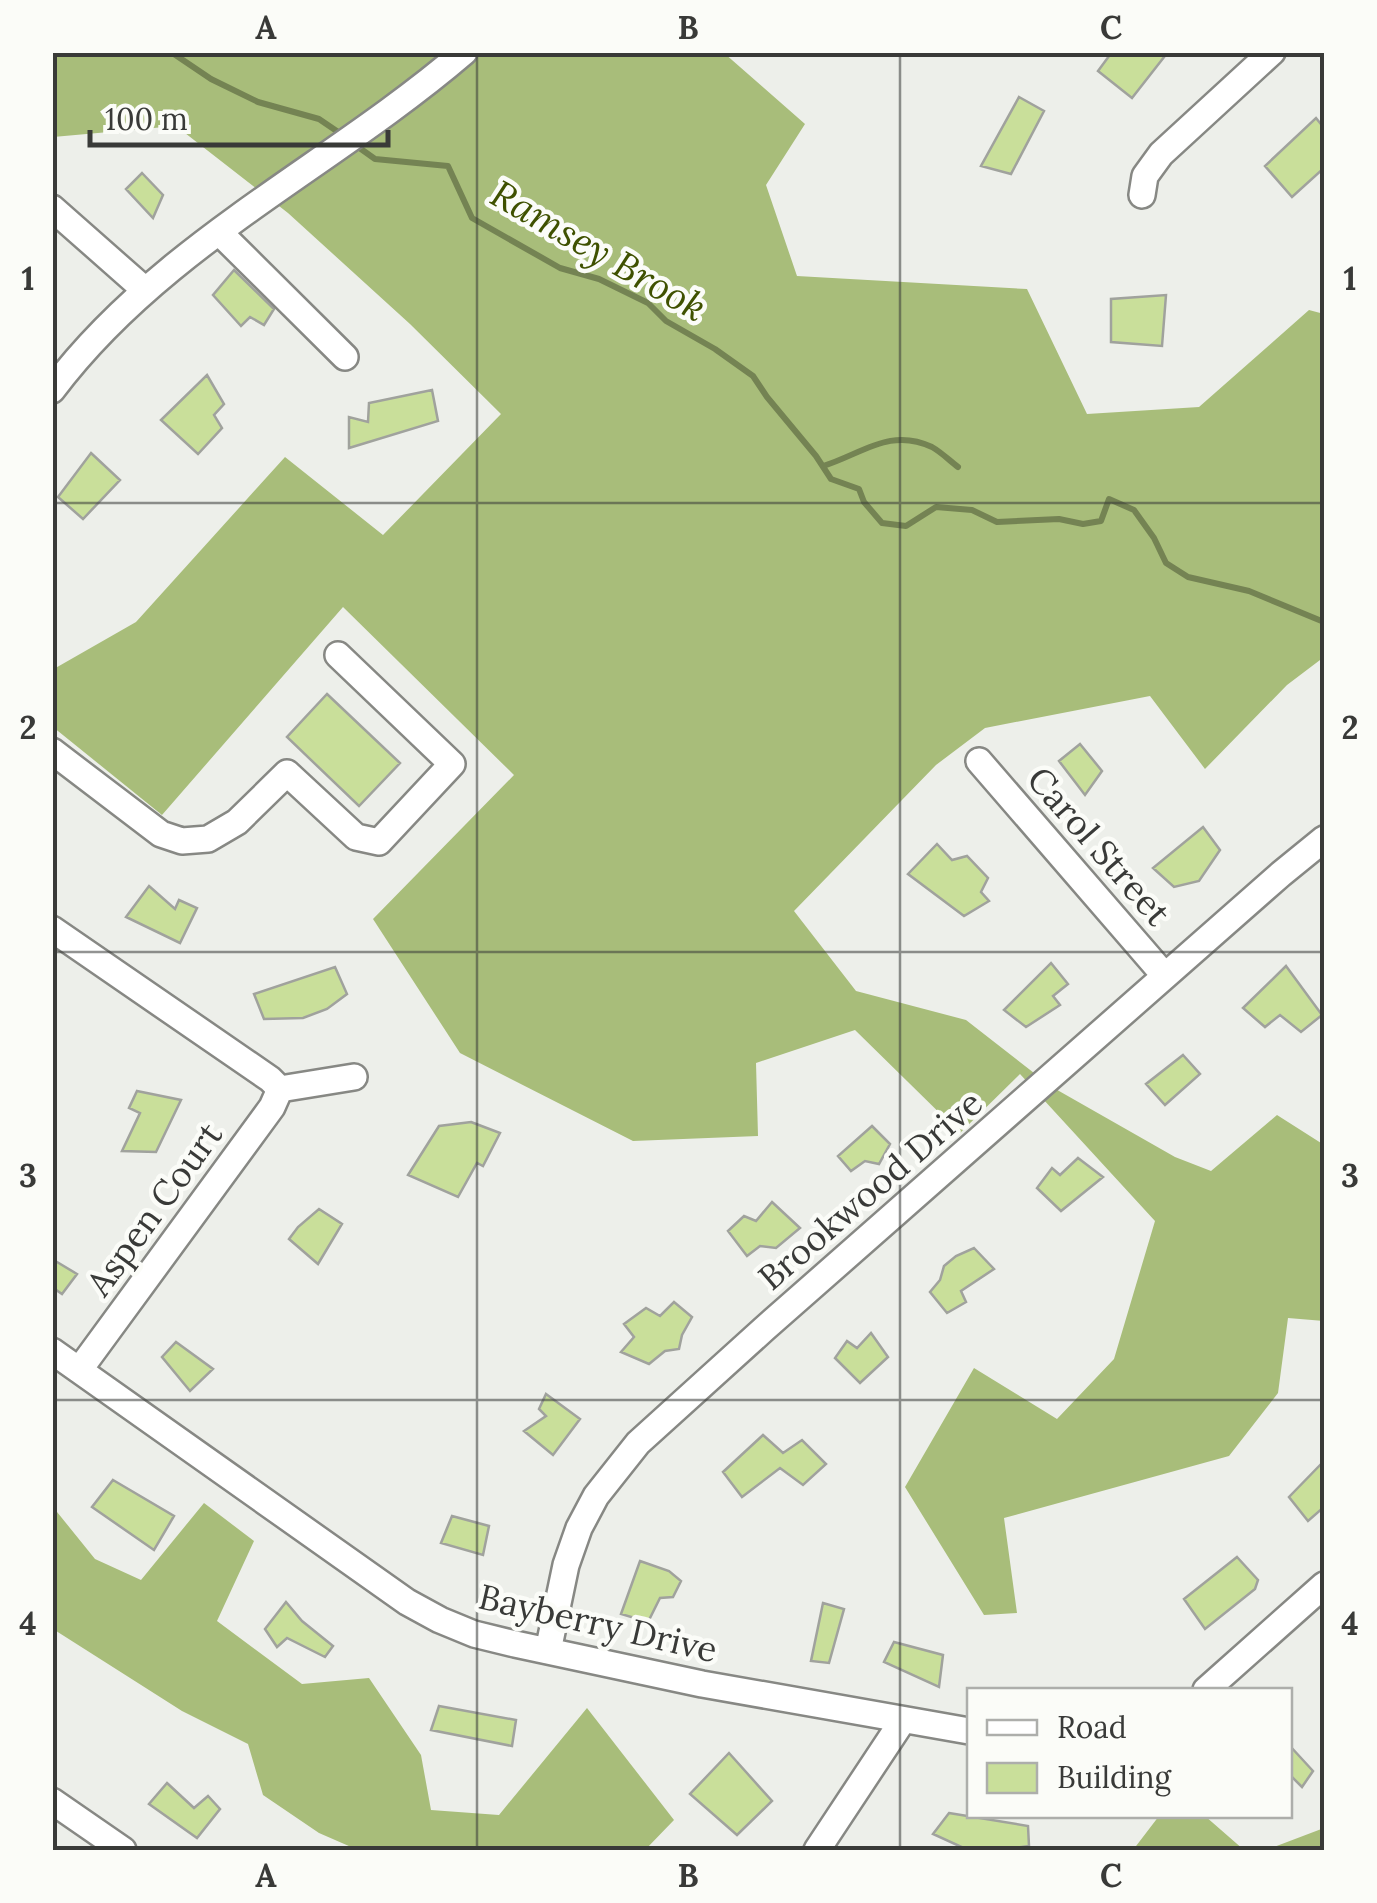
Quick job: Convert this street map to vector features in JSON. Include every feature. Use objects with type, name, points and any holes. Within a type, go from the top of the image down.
[{"type":"street","points":[[52,390],[145,290],[464,52]]},
{"type":"street","points":[[1142,195],[1145,176],[1161,154],[1272,52]]},
{"type":"street","points":[[52,208],[145,290]]},
{"type":"street","points":[[220,232],[345,357]]},
{"type":"street","points":[[52,751],[160,834],[182,842],[208,839],[237,822],[287,773],[356,836],[379,842],[452,764],[338,654]]},
{"type":"street","name":"Carol Street","points":[[979,762],[1165,976]]},
{"type":"street","name":"Brookwood Drive","points":[[548,1651],[566,1564],[579,1528],[596,1496],[638,1443],[1324,838]]},
{"type":"street","points":[[52,929],[270,1078],[280,1089],[354,1078]]},
{"type":"street","name":"Aspen Court","points":[[80,1369],[272,1108],[280,1089]]},
{"type":"street","name":"Bayberry Drive","points":[[52,1351],[407,1602],[440,1620],[474,1634],[702,1684],[967,1731]]},
{"type":"street","points":[[1208,1688],[1324,1585]]},
{"type":"street","points":[[817,1850],[903,1720]]},
{"type":"street","points":[[52,1800],[123,1850]]},
{"type":"green space","points":[[53,53],[724,53],[805,124],[766,185],[797,276],[1027,289],[1087,414],[1199,407],[1309,310],[1324,314],[1324,657],[1287,685],[1205,769],[1150,696],[985,728],[936,765],[794,911],[856,991],[966,1020],[1052,1087],[1175,1157],[1211,1171],[1277,1115],[1321,1143],[1324,1140],[1324,1321],[1288,1318],[1278,1393],[1229,1456],[1004,1518],[1017,1613],[984,1615],[905,1487],[974,1368],[1057,1419],[1114,1359],[1155,1221],[1020,1074],[960,1133],[855,1030],[756,1063],[758,1136],[633,1141],[460,1053],[373,919],[514,775],[343,607],[162,815],[53,727],[52,670],[136,622],[285,457],[383,535],[501,414],[410,324],[288,213],[176,126],[53,137]]},
{"type":"green space","points":[[204,1503],[254,1541],[217,1621],[302,1684],[369,1678],[421,1755],[431,1810],[499,1815],[587,1708],[674,1820],[645,1850],[358,1850],[319,1833],[263,1795],[248,1744],[182,1711],[53,1629],[53,1507],[95,1559],[141,1580]]},
{"type":"green space","points":[[1157,1818],[1207,1818],[1244,1850],[1133,1850]]},
{"type":"green space","points":[[1324,1828],[1324,1850],[1266,1850]]},
{"type":"building","points":[[1112,52],[1168,52],[1132,98],[1098,71]]},
{"type":"building","points":[[1019,97],[1044,111],[1011,174],[981,166]]},
{"type":"building","points":[[1316,118],[1324,128],[1324,168],[1292,197],[1265,166]]},
{"type":"building","points":[[142,173],[163,195],[153,218],[126,189]]},
{"type":"building","points":[[234,270],[274,309],[264,325],[250,317],[241,326],[213,295]]},
{"type":"building","points":[[1166,295],[1162,346],[1111,342],[1111,299]]},
{"type":"building","points":[[207,375],[224,404],[214,415],[222,428],[198,454],[161,420]]},
{"type":"building","points":[[432,390],[438,421],[349,448],[349,417],[368,422],[369,403]]},
{"type":"building","points":[[91,453],[120,480],[83,519],[58,497]]},
{"type":"building","points":[[327,694],[400,763],[359,806],[287,737]]},
{"type":"building","points":[[1080,744],[1102,771],[1085,795],[1059,761]]},
{"type":"building","points":[[1203,827],[1220,850],[1199,881],[1174,887],[1153,868]]},
{"type":"building","points":[[937,844],[952,860],[967,856],[988,878],[981,892],[989,901],[964,916],[908,874]]},
{"type":"building","points":[[149,886],[175,909],[179,900],[197,908],[180,943],[126,917]]},
{"type":"building","points":[[1051,963],[1068,984],[1053,996],[1060,1005],[1026,1027],[1004,1010]]},
{"type":"building","points":[[1286,966],[1322,1015],[1301,1032],[1280,1015],[1265,1027],[1243,1008]]},
{"type":"building","points":[[335,967],[347,994],[327,1009],[303,1018],[264,1019],[254,994]]},
{"type":"building","points":[[1183,1055],[1200,1074],[1165,1105],[1146,1084]]},
{"type":"building","points":[[137,1091],[181,1100],[156,1152],[122,1151],[140,1113],[129,1108]]},
{"type":"building","points":[[471,1122],[500,1133],[483,1166],[477,1163],[458,1197],[408,1175],[439,1126]]},
{"type":"building","points":[[872,1126],[890,1144],[879,1164],[865,1161],[851,1171],[838,1156]]},
{"type":"building","points":[[1078,1158],[1103,1177],[1061,1211],[1037,1188],[1052,1168],[1060,1175]]},
{"type":"building","points":[[772,1202],[800,1228],[776,1248],[760,1246],[747,1256],[728,1231],[744,1216],[756,1221]]},
{"type":"building","points":[[319,1209],[342,1224],[318,1264],[289,1239]]},
{"type":"building","points":[[974,1248],[994,1269],[961,1291],[966,1302],[947,1313],[930,1292],[940,1280],[944,1266]]},
{"type":"building","points":[[52,1259],[77,1274],[62,1294],[52,1287]]},
{"type":"building","points":[[674,1302],[692,1317],[679,1349],[665,1351],[649,1364],[621,1352],[634,1337],[624,1324],[646,1308],[660,1316]]},
{"type":"building","points":[[871,1333],[888,1357],[860,1383],[835,1358],[847,1341],[857,1348]]},
{"type":"building","points":[[176,1342],[213,1369],[190,1391],[162,1357]]},
{"type":"building","points":[[546,1394],[580,1419],[553,1455],[524,1431],[546,1416],[539,1409]]},
{"type":"building","points":[[763,1435],[783,1453],[802,1440],[826,1464],[803,1485],[780,1468],[742,1497],[723,1472]]},
{"type":"building","points":[[1324,1461],[1324,1507],[1308,1521],[1289,1497]]},
{"type":"building","points":[[113,1480],[174,1516],[154,1550],[92,1507]]},
{"type":"building","points":[[452,1516],[489,1526],[483,1555],[441,1543]]},
{"type":"building","points":[[1237,1557],[1258,1580],[1255,1589],[1205,1629],[1184,1599]]},
{"type":"building","points":[[640,1561],[669,1571],[681,1581],[673,1597],[660,1598],[648,1622],[621,1614]]},
{"type":"building","points":[[286,1602],[333,1646],[325,1657],[287,1638],[277,1647],[265,1629]]},
{"type":"building","points":[[823,1603],[844,1609],[829,1663],[811,1661]]},
{"type":"building","points":[[894,1642],[943,1655],[939,1687],[884,1662]]},
{"type":"building","points":[[439,1706],[516,1720],[512,1746],[431,1730]]},
{"type":"building","points":[[1292,1748],[1313,1771],[1302,1787],[1292,1777]]},
{"type":"building","points":[[729,1753],[772,1801],[737,1835],[690,1794]]},
{"type":"building","points":[[167,1783],[194,1808],[208,1796],[220,1809],[197,1838],[149,1804]]},
{"type":"building","points":[[949,1813],[1028,1826],[1029,1846],[968,1850],[933,1834]]},
{"type":"waterway","name":"Ramsey Brook","points":[[171,52],[211,79],[258,102],[319,119],[344,136]]},
{"type":"waterway","name":"Ramsey Brook","points":[[354,144],[375,159],[448,166],[472,218],[560,268],[599,279],[648,303],[666,321],[753,376],[831,479],[859,489],[864,502],[882,523],[906,526],[936,507],[972,510],[997,522],[1059,519],[1083,524],[1101,521],[1109,499],[1134,510],[1166,563],[1188,577],[1249,591],[1324,622]]},
{"type":"waterway","points":[[823,466],[876,444],[903,440],[932,447],[958,467]]}]
